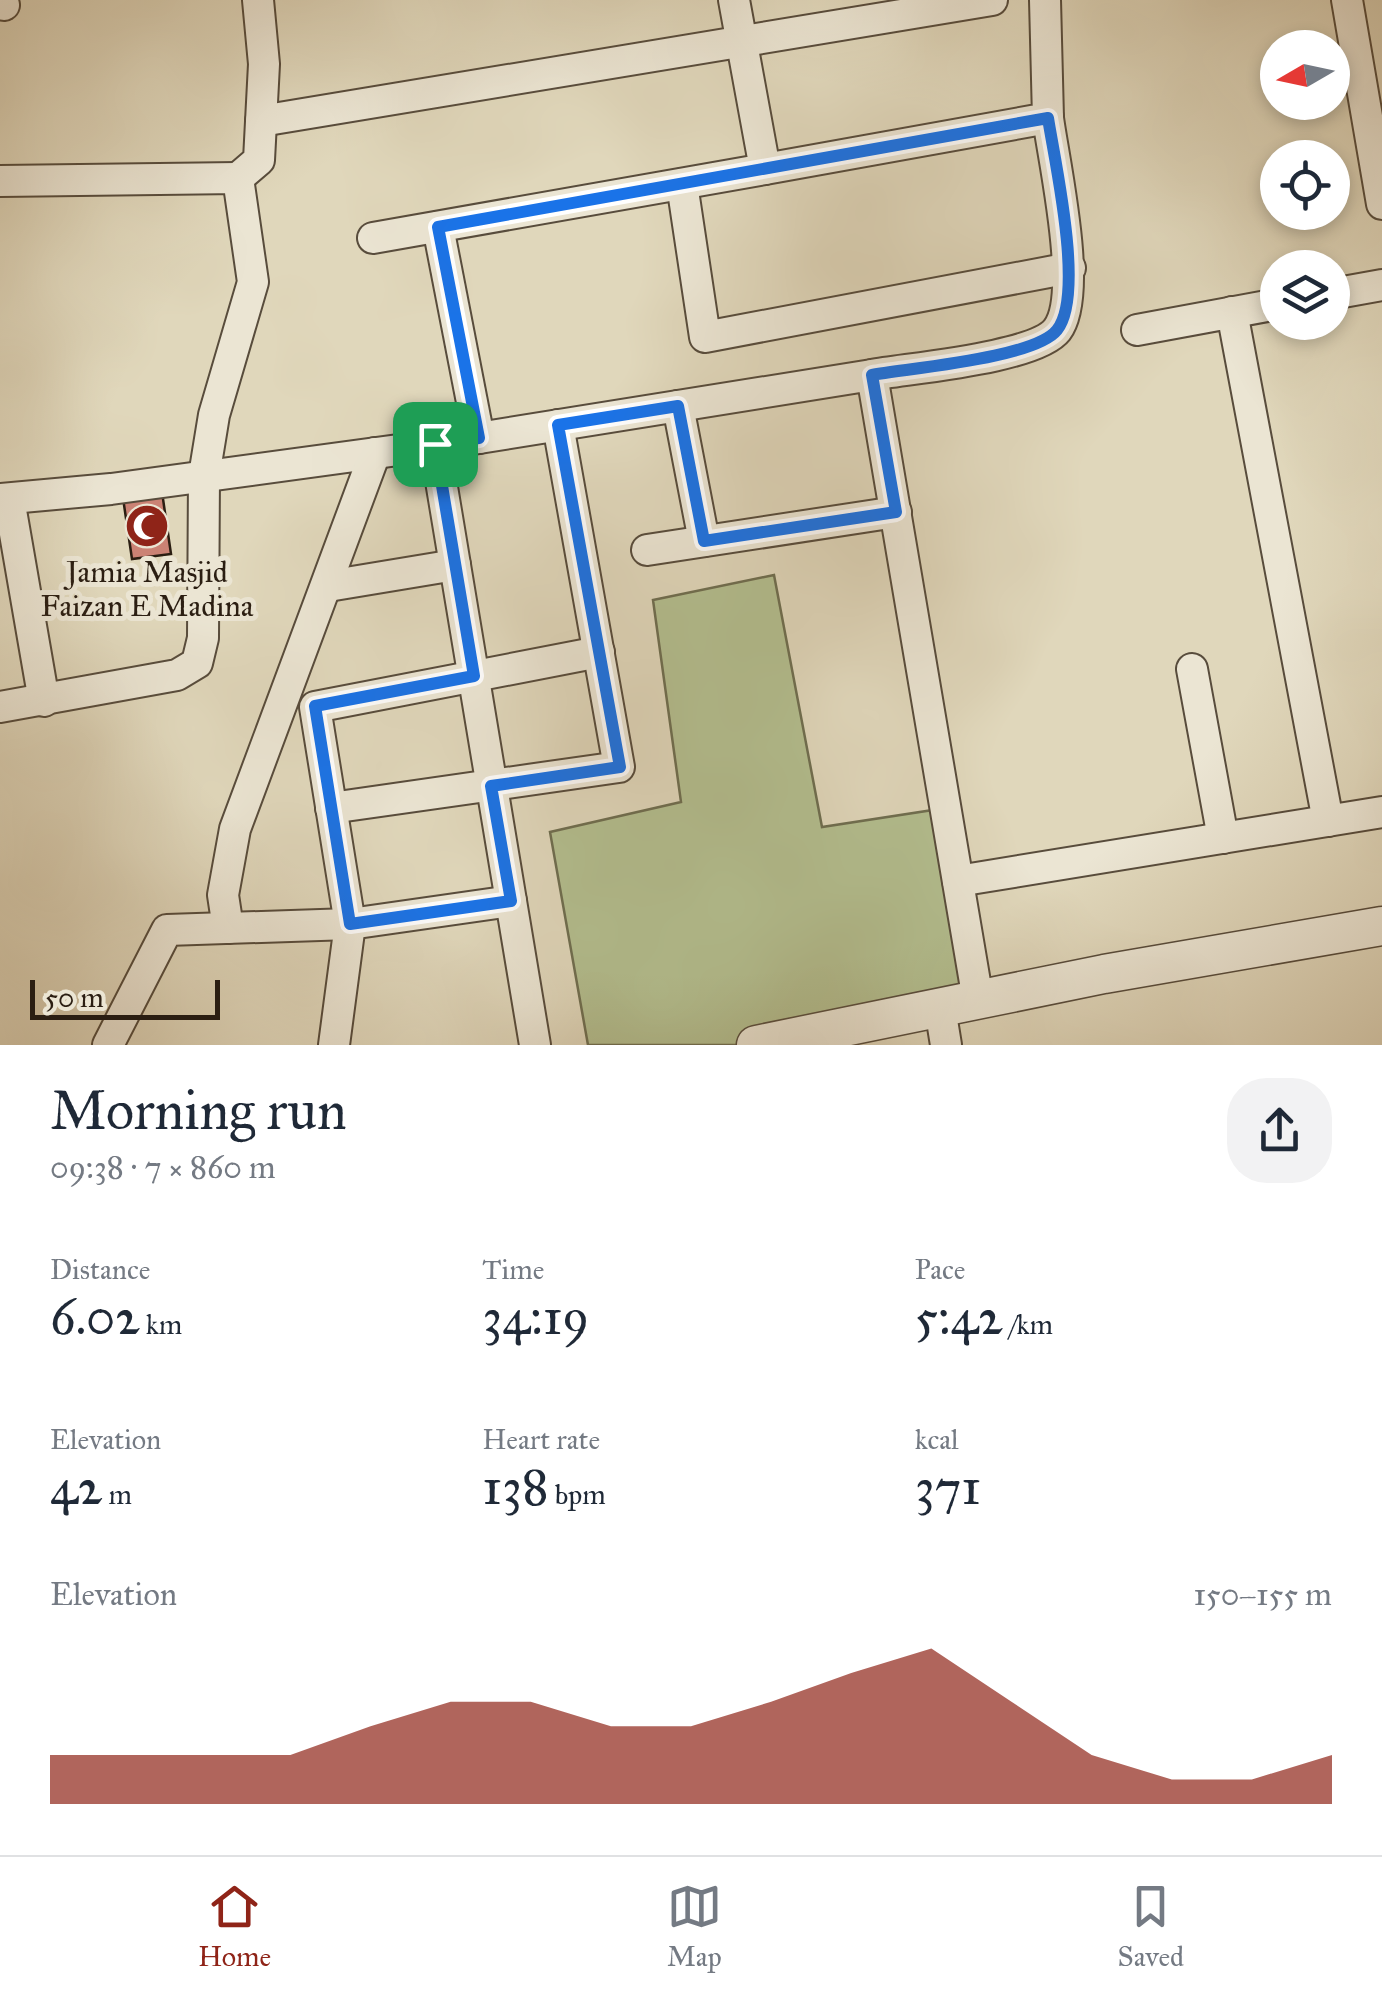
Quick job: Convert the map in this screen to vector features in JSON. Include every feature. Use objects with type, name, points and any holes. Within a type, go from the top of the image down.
[{"type":"street","points":[[0,181],[238,178],[260,160],[264,64],[258,0]]},
{"type":"street","points":[[734,0],[764,170]]},
{"type":"street","points":[[262,121],[992,0]]},
{"type":"street","points":[[44,701],[4,499],[479,438],[1029,347],[1056,331],[1064,313],[1070,268],[1048,118],[1044,0]]},
{"type":"street","points":[[1346,0],[1382,204]]},
{"type":"street","points":[[373,238],[1048,118]]},
{"type":"street","points":[[0,707],[177,675],[197,663],[203,638],[204,476],[214,415],[252,282],[238,178]]},
{"type":"street","points":[[682,184],[705,337],[1070,268]]},
{"type":"street","points":[[438,227],[479,438]]},
{"type":"street","points":[[1350,291],[1382,285]]},
{"type":"street","points":[[1137,330],[1260,307]]},
{"type":"street","points":[[1232,312],[1328,821]]},
{"type":"street","points":[[872,375],[978,1000]]},
{"type":"street","points":[[678,406],[704,541]]},
{"type":"street","points":[[331,808],[620,767],[558,425]]},
{"type":"street","points":[[435,444],[534,1045]]},
{"type":"street","points":[[228,928],[223,894],[235,829],[375,452]]},
{"type":"street","points":[[647,550],[896,512]]},
{"type":"street","points":[[328,586],[455,566]]},
{"type":"street","points":[[334,1045],[350,924],[315,706],[599,652]]},
{"type":"street","points":[[1192,669],[1223,838]]},
{"type":"street","points":[[958,881],[1382,812]]},
{"type":"street","points":[[108,1045],[167,930],[350,924],[511,901]]},
{"type":"street","points":[[762,1044],[1382,926]]},
{"type":"street","points":[[940,1008],[946,1045]]},
{"type":"green space","points":[[774,575],[822,827],[946,808],[978,1000],[756,1045],[588,1045],[550,832],[681,802],[653,600]]},
{"type":"building","name":"Jamia Masjid Faizan E Madina","points":[[162,492],[171,554],[132,559],[123,498]]},
{"type":"place","name":"Jamia Masjid Faizan E Madina","points":[[147,526]]},
{"type":"route","points":[[1048,118],[1070,268],[1064,313],[1056,331],[1029,347],[872,375],[896,512],[704,541],[678,406],[558,425],[620,767],[491,786],[511,901],[350,924],[315,706],[474,676],[435,444],[479,438],[438,227],[1048,118]]}]
